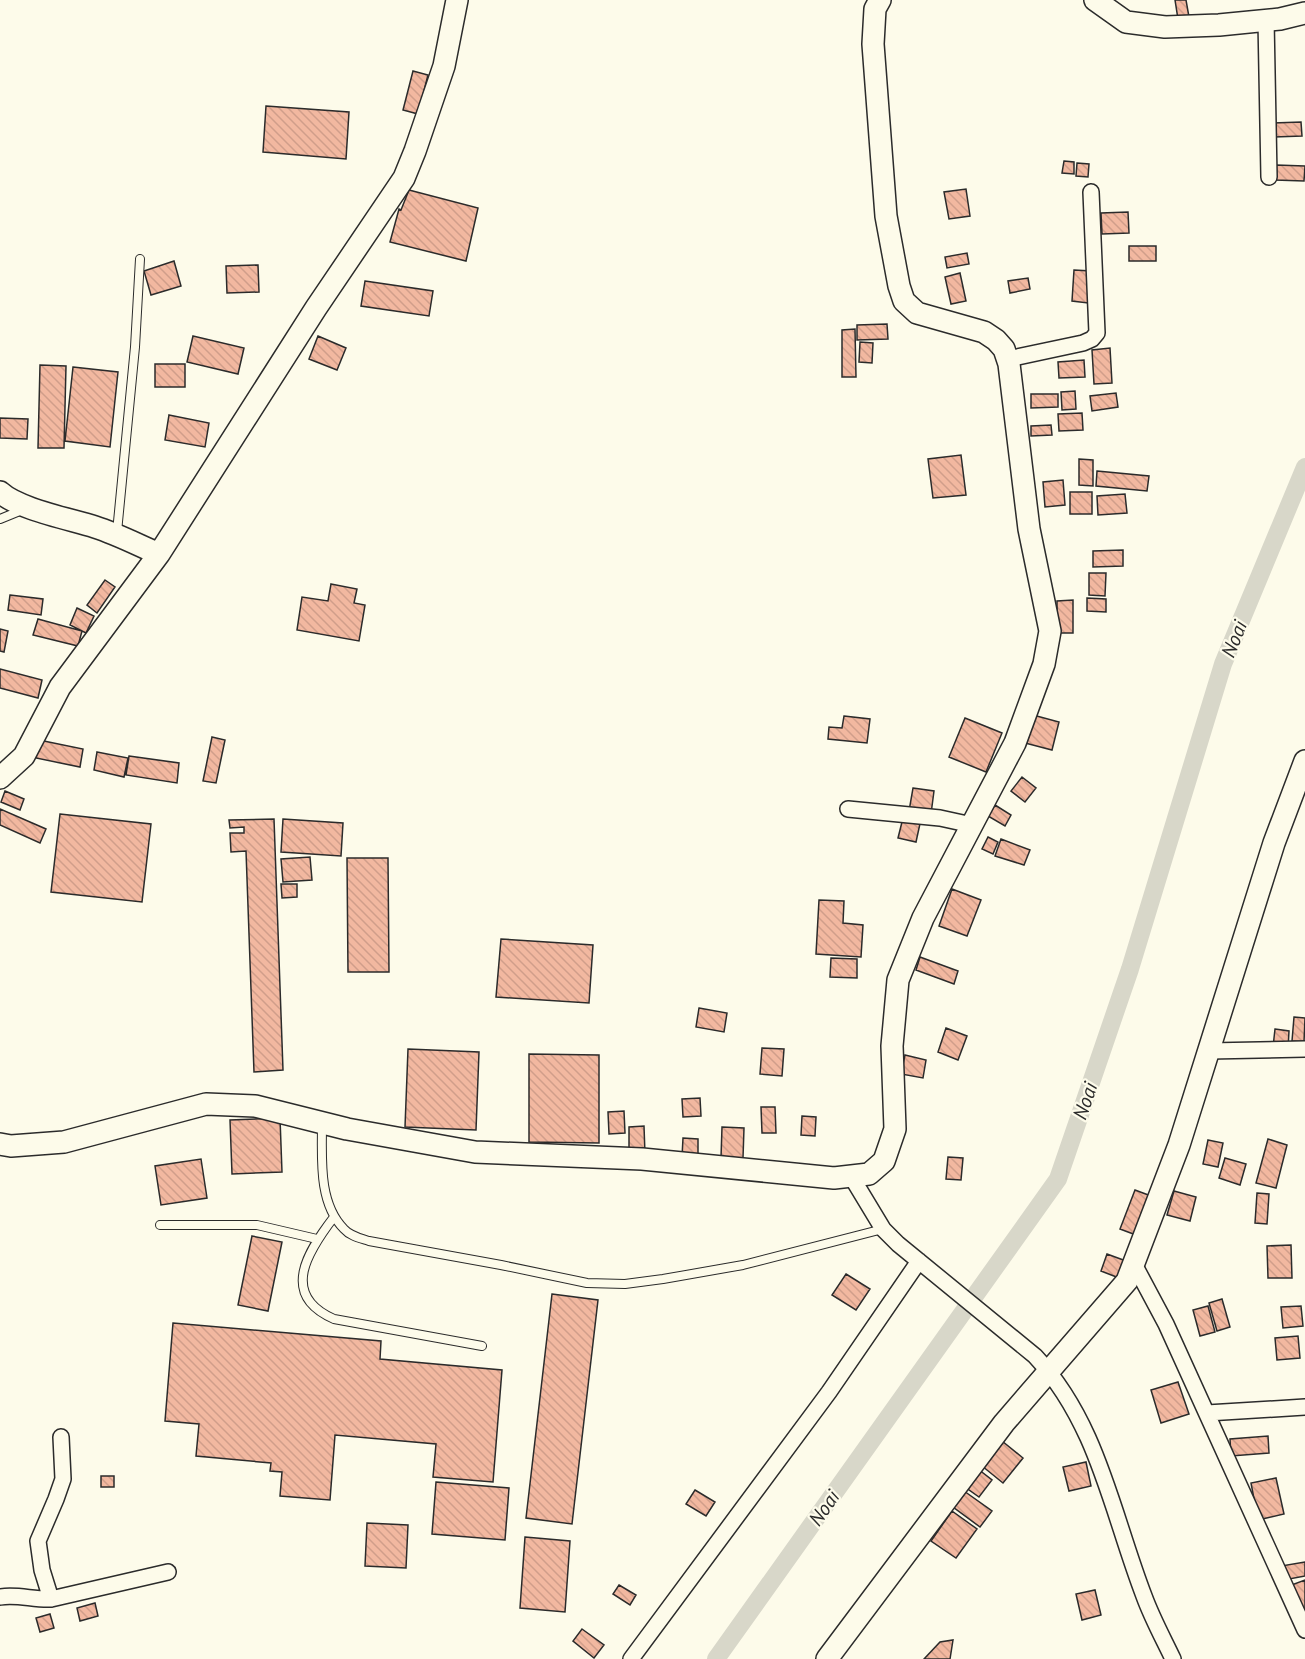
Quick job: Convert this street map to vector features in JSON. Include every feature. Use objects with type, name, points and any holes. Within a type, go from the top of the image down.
[{"type":"street","points":[[0,778],[24,756],[60,687],[159,554],[316,308],[404,178],[444,66],[457,0]]},
{"type":"street","points":[[0,1144],[11,1146],[64,1142],[206,1104],[255,1106],[347,1129],[475,1152],[642,1159],[834,1178],[869,1174],[884,1161],[895,1129],[892,1046],[898,980],[923,918],[1016,743],[1044,664],[1050,631],[1029,529],[1008,359],[1004,349],[984,332],[917,313],[904,301],[898,286],[886,216],[873,44],[876,9],[880,0]]},
{"type":"street","points":[[1095,0],[1126,22],[1165,27],[1219,25],[1305,13]]},
{"type":"street","points":[[1266,20],[1269,177]]},
{"type":"street","points":[[1008,359],[1083,343],[1092,339],[1097,333],[1091,192]]},
{"type":"street","points":[[0,492],[29,507],[98,528],[159,554]]},
{"type":"street","points":[[827,1659],[1004,1423],[1042,1363],[1127,1281],[1179,1145],[1274,843],[1305,761]]},
{"type":"street","points":[[848,809],[940,818],[972,825]]},
{"type":"street","points":[[1209,1051],[1305,1049]]},
{"type":"street","points":[[851,1176],[883,1229],[1042,1363],[1072,1404],[1091,1442],[1117,1511],[1144,1596],[1173,1659]]},
{"type":"street","points":[[631,1659],[829,1392],[919,1261]]},
{"type":"street","points":[[1134,1264],[1166,1324],[1305,1630]]},
{"type":"street","points":[[1207,1413],[1305,1407]]},
{"type":"street","points":[[51,1599],[42,1570],[38,1541],[63,1479],[61,1437]]},
{"type":"street","points":[[0,1597],[22,1596],[37,1600],[51,1599],[168,1572]]},
{"type":"lane","points":[[117,536],[135,347],[140,259]]},
{"type":"lane","points":[[0,519],[29,507]]},
{"type":"lane","points":[[322,1122],[322,1172],[327,1197],[334,1217],[345,1230],[369,1241],[587,1283],[625,1284],[743,1265],[883,1229]]},
{"type":"lane","points":[[334,1217],[317,1239],[304,1269],[303,1290],[309,1302],[318,1312],[334,1319],[482,1346]]},
{"type":"lane","points":[[160,1225],[257,1225],[317,1239]]},
{"type":"building","points":[[1175,0],[1186,0],[1189,17],[1178,19]]},
{"type":"building","points":[[413,71],[428,75],[418,114],[403,110]]},
{"type":"building","points":[[266,106],[349,112],[346,159],[263,152]]},
{"type":"building","points":[[1301,122],[1302,136],[1274,137],[1273,123]]},
{"type":"building","points":[[1064,161],[1074,162],[1074,174],[1062,173]]},
{"type":"building","points":[[1077,163],[1089,164],[1088,177],[1076,176]]},
{"type":"building","points":[[1276,165],[1305,166],[1304,181],[1275,180]]},
{"type":"building","points":[[966,189],[970,216],[949,219],[944,192]]},
{"type":"building","points":[[409,190],[478,208],[466,261],[390,242],[399,209],[401,210]]},
{"type":"building","points":[[1128,212],[1129,233],[1102,234],[1101,213]]},
{"type":"building","points":[[1129,246],[1156,246],[1156,261],[1129,261]]},
{"type":"building","points":[[967,253],[969,264],[947,268],[945,257]]},
{"type":"building","points":[[174,261],[181,286],[151,295],[144,271]]},
{"type":"building","points":[[258,265],[259,292],[227,293],[226,266]]},
{"type":"building","points":[[1074,270],[1091,271],[1088,303],[1072,301]]},
{"type":"building","points":[[960,273],[966,301],[951,304],[945,277]]},
{"type":"building","points":[[1028,278],[1030,289],[1010,293],[1008,281]]},
{"type":"building","points":[[365,281],[433,291],[429,316],[361,306]]},
{"type":"building","points":[[887,324],[888,339],[857,340],[857,325]]},
{"type":"building","points":[[855,329],[856,377],[842,377],[842,330]]},
{"type":"building","points":[[193,336],[244,348],[238,374],[187,362]]},
{"type":"building","points":[[318,336],[346,348],[337,370],[309,359]]},
{"type":"building","points":[[860,342],[873,343],[872,363],[859,362]]},
{"type":"building","points":[[1110,348],[1112,383],[1094,384],[1092,350]]},
{"type":"building","points":[[1084,360],[1085,377],[1059,378],[1058,362]]},
{"type":"building","points":[[155,364],[185,364],[185,387],[155,387]]},
{"type":"building","points":[[40,365],[66,366],[64,448],[38,448]]},
{"type":"building","points":[[73,367],[118,372],[110,447],[65,441]]},
{"type":"building","points":[[1075,391],[1076,409],[1062,410],[1061,392]]},
{"type":"building","points":[[1116,393],[1118,407],[1092,411],[1090,396]]},
{"type":"building","points":[[1031,394],[1058,394],[1058,407],[1031,408]]},
{"type":"building","points":[[1082,413],[1083,430],[1059,431],[1058,414]]},
{"type":"building","points":[[169,415],[209,423],[205,447],[165,440]]},
{"type":"building","points":[[0,418],[28,419],[27,439],[0,438]]},
{"type":"building","points":[[1051,425],[1052,435],[1031,436],[1031,426]]},
{"type":"building","points":[[961,455],[966,495],[933,498],[928,459]]},
{"type":"building","points":[[1079,459],[1093,460],[1093,486],[1079,485]]},
{"type":"building","points":[[1097,471],[1149,476],[1147,491],[1096,486]]},
{"type":"building","points":[[1063,480],[1065,505],[1045,507],[1043,482]]},
{"type":"building","points":[[1070,492],[1092,492],[1092,514],[1070,514]]},
{"type":"building","points":[[1125,494],[1127,513],[1098,515],[1097,496]]},
{"type":"building","points":[[1123,550],[1123,566],[1093,567],[1093,551]]},
{"type":"building","points":[[1089,573],[1106,573],[1105,596],[1089,595]]},
{"type":"building","points":[[105,580],[115,587],[97,613],[87,605]]},
{"type":"building","points":[[331,584],[357,589],[354,603],[365,605],[359,641],[297,630],[302,597],[328,601]]},
{"type":"building","points":[[10,595],[43,599],[41,615],[8,610]]},
{"type":"building","points":[[1087,598],[1106,599],[1106,612],[1087,611]]},
{"type":"building","points":[[1073,600],[1073,633],[1057,633],[1057,601]]},
{"type":"building","points":[[77,608],[94,616],[86,633],[70,625]]},
{"type":"building","points":[[38,619],[82,631],[78,646],[33,635]]},
{"type":"building","points":[[0,629],[8,631],[4,652],[0,651]]},
{"type":"building","points":[[0,669],[42,680],[38,698],[0,688]]},
{"type":"building","points":[[1033,715],[1059,722],[1052,750],[1025,743]]},
{"type":"building","points":[[844,716],[870,719],[867,743],[828,739],[829,727],[842,728]]},
{"type":"building","points":[[965,718],[1002,733],[986,772],[949,757]]},
{"type":"building","points":[[212,737],[225,740],[216,783],[203,781]]},
{"type":"building","points":[[39,740],[83,749],[80,767],[36,758]]},
{"type":"building","points":[[97,752],[128,758],[124,777],[94,770]]},
{"type":"building","points":[[129,756],[179,763],[177,783],[126,775]]},
{"type":"building","points":[[1022,777],[1036,788],[1025,802],[1011,791]]},
{"type":"building","points":[[913,788],[934,791],[931,814],[909,811]]},
{"type":"building","points":[[5,791],[24,799],[20,810],[1,802]]},
{"type":"building","points":[[995,805],[1011,815],[1005,826],[988,816]]},
{"type":"building","points":[[0,809],[46,829],[40,843],[0,825]]},
{"type":"building","points":[[60,814],[151,824],[142,902],[51,892]]},
{"type":"building","points":[[904,814],[921,819],[916,842],[898,838]]},
{"type":"building","points":[[274,819],[283,1070],[254,1072],[246,851],[231,852],[230,833],[244,833],[244,827],[230,828],[229,820]]},
{"type":"building","points":[[283,819],[343,823],[341,856],[281,852]]},
{"type":"building","points":[[988,837],[998,842],[993,854],[982,849]]},
{"type":"building","points":[[1001,839],[1030,850],[1024,865],[995,856]]},
{"type":"building","points":[[310,857],[312,880],[283,882],[281,859]]},
{"type":"building","points":[[347,858],[388,858],[389,972],[348,972]]},
{"type":"building","points":[[281,884],[297,884],[297,897],[282,898]]},
{"type":"building","points":[[952,889],[981,900],[967,936],[939,926]]},
{"type":"building","points":[[819,900],[844,901],[843,923],[863,925],[861,957],[816,954]]},
{"type":"building","points":[[501,939],[593,945],[589,1003],[496,997]]},
{"type":"building","points":[[920,957],[958,971],[954,984],[916,970]]},
{"type":"building","points":[[831,958],[857,959],[857,978],[830,977]]},
{"type":"building","points":[[699,1008],[727,1013],[724,1032],[696,1027]]},
{"type":"building","points":[[1294,1017],[1305,1018],[1304,1042],[1292,1041]]},
{"type":"building","points":[[946,1028],[967,1036],[958,1060],[938,1052]]},
{"type":"building","points":[[1275,1029],[1289,1031],[1288,1049],[1273,1047]]},
{"type":"building","points":[[762,1048],[784,1049],[782,1076],[760,1074]]},
{"type":"building","points":[[408,1049],[479,1052],[476,1130],[405,1127]]},
{"type":"building","points":[[529,1054],[599,1055],[599,1143],[529,1142]]},
{"type":"building","points":[[905,1055],[926,1060],[923,1078],[901,1074]]},
{"type":"building","points":[[700,1098],[701,1116],[683,1117],[682,1099]]},
{"type":"building","points":[[761,1107],[775,1107],[776,1133],[762,1133]]},
{"type":"building","points":[[624,1111],[625,1133],[609,1134],[608,1112]]},
{"type":"building","points":[[802,1116],[816,1117],[815,1136],[801,1135]]},
{"type":"building","points":[[280,1118],[282,1172],[232,1174],[230,1120]]},
{"type":"building","points":[[644,1126],[645,1154],[629,1155],[629,1127]]},
{"type":"building","points":[[722,1127],[744,1128],[743,1158],[721,1158]]},
{"type":"building","points":[[683,1138],[698,1139],[698,1158],[682,1157]]},
{"type":"building","points":[[1268,1139],[1287,1145],[1276,1188],[1256,1183]]},
{"type":"building","points":[[1208,1140],[1223,1143],[1218,1167],[1203,1164]]},
{"type":"building","points":[[948,1157],[963,1158],[961,1180],[946,1179]]},
{"type":"building","points":[[1225,1158],[1246,1164],[1240,1185],[1219,1178]]},
{"type":"building","points":[[201,1159],[207,1198],[161,1205],[155,1166]]},
{"type":"building","points":[[1135,1190],[1151,1196],[1136,1235],[1120,1229]]},
{"type":"building","points":[[1174,1191],[1196,1197],[1190,1221],[1167,1215]]},
{"type":"building","points":[[1257,1193],[1269,1194],[1267,1224],[1255,1223]]},
{"type":"building","points":[[252,1236],[282,1242],[268,1311],[238,1305]]},
{"type":"building","points":[[1291,1245],[1292,1278],[1268,1278],[1267,1246]]},
{"type":"building","points":[[1107,1254],[1126,1261],[1119,1278],[1101,1271]]},
{"type":"building","points":[[846,1274],[870,1289],[856,1310],[832,1295]]},
{"type":"building","points":[[552,1294],[598,1300],[572,1524],[526,1518]]},
{"type":"building","points":[[1222,1299],[1230,1327],[1217,1331],[1209,1303]]},
{"type":"building","points":[[1208,1306],[1215,1332],[1200,1336],[1193,1310]]},
{"type":"building","points":[[1301,1306],[1303,1326],[1283,1328],[1281,1307]]},
{"type":"building","points":[[173,1323],[381,1341],[380,1359],[502,1370],[493,1482],[433,1477],[436,1444],[335,1435],[330,1500],[280,1496],[282,1472],[270,1471],[271,1463],[196,1456],[199,1424],[165,1421]]},
{"type":"building","points":[[1298,1336],[1300,1358],[1277,1360],[1275,1338]]},
{"type":"building","points":[[1178,1382],[1189,1414],[1161,1423],[1151,1390]]},
{"type":"building","points":[[1268,1436],[1269,1453],[1231,1456],[1230,1439]]},
{"type":"building","points":[[1002,1441],[1023,1458],[1003,1483],[982,1466]]},
{"type":"building","points":[[1086,1462],[1091,1486],[1069,1491],[1063,1467]]},
{"type":"building","points":[[978,1469],[992,1480],[979,1497],[965,1487]]},
{"type":"building","points":[[101,1476],[114,1476],[114,1487],[101,1487]]},
{"type":"building","points":[[1276,1478],[1284,1514],[1258,1520],[1251,1483]]},
{"type":"building","points":[[436,1482],[509,1488],[505,1540],[432,1534]]},
{"type":"building","points":[[695,1490],[715,1502],[706,1516],[686,1504]]},
{"type":"building","points":[[964,1491],[992,1511],[980,1527],[953,1507]]},
{"type":"building","points":[[952,1511],[977,1529],[956,1558],[931,1541]]},
{"type":"building","points":[[367,1523],[408,1525],[406,1568],[365,1566]]},
{"type":"building","points":[[525,1537],[570,1541],[565,1612],[520,1608]]},
{"type":"building","points":[[1305,1562],[1305,1576],[1284,1580],[1281,1566]]},
{"type":"building","points":[[1305,1580],[1305,1611],[1299,1613],[1289,1586]]},
{"type":"building","points":[[619,1585],[636,1595],[630,1605],[613,1594]]},
{"type":"building","points":[[1095,1590],[1101,1615],[1082,1620],[1076,1594]]},
{"type":"building","points":[[95,1603],[98,1616],[80,1621],[77,1608]]},
{"type":"building","points":[[50,1614],[54,1628],[40,1632],[36,1618]]},
{"type":"building","points":[[582,1629],[604,1645],[594,1658],[573,1641]]},
{"type":"building","points":[[953,1640],[950,1659],[924,1659],[940,1642]]},
{"type":"waterway","name":"Noai","points":[[716,1659],[1058,1179],[1130,969],[1223,664],[1305,467]]}]
